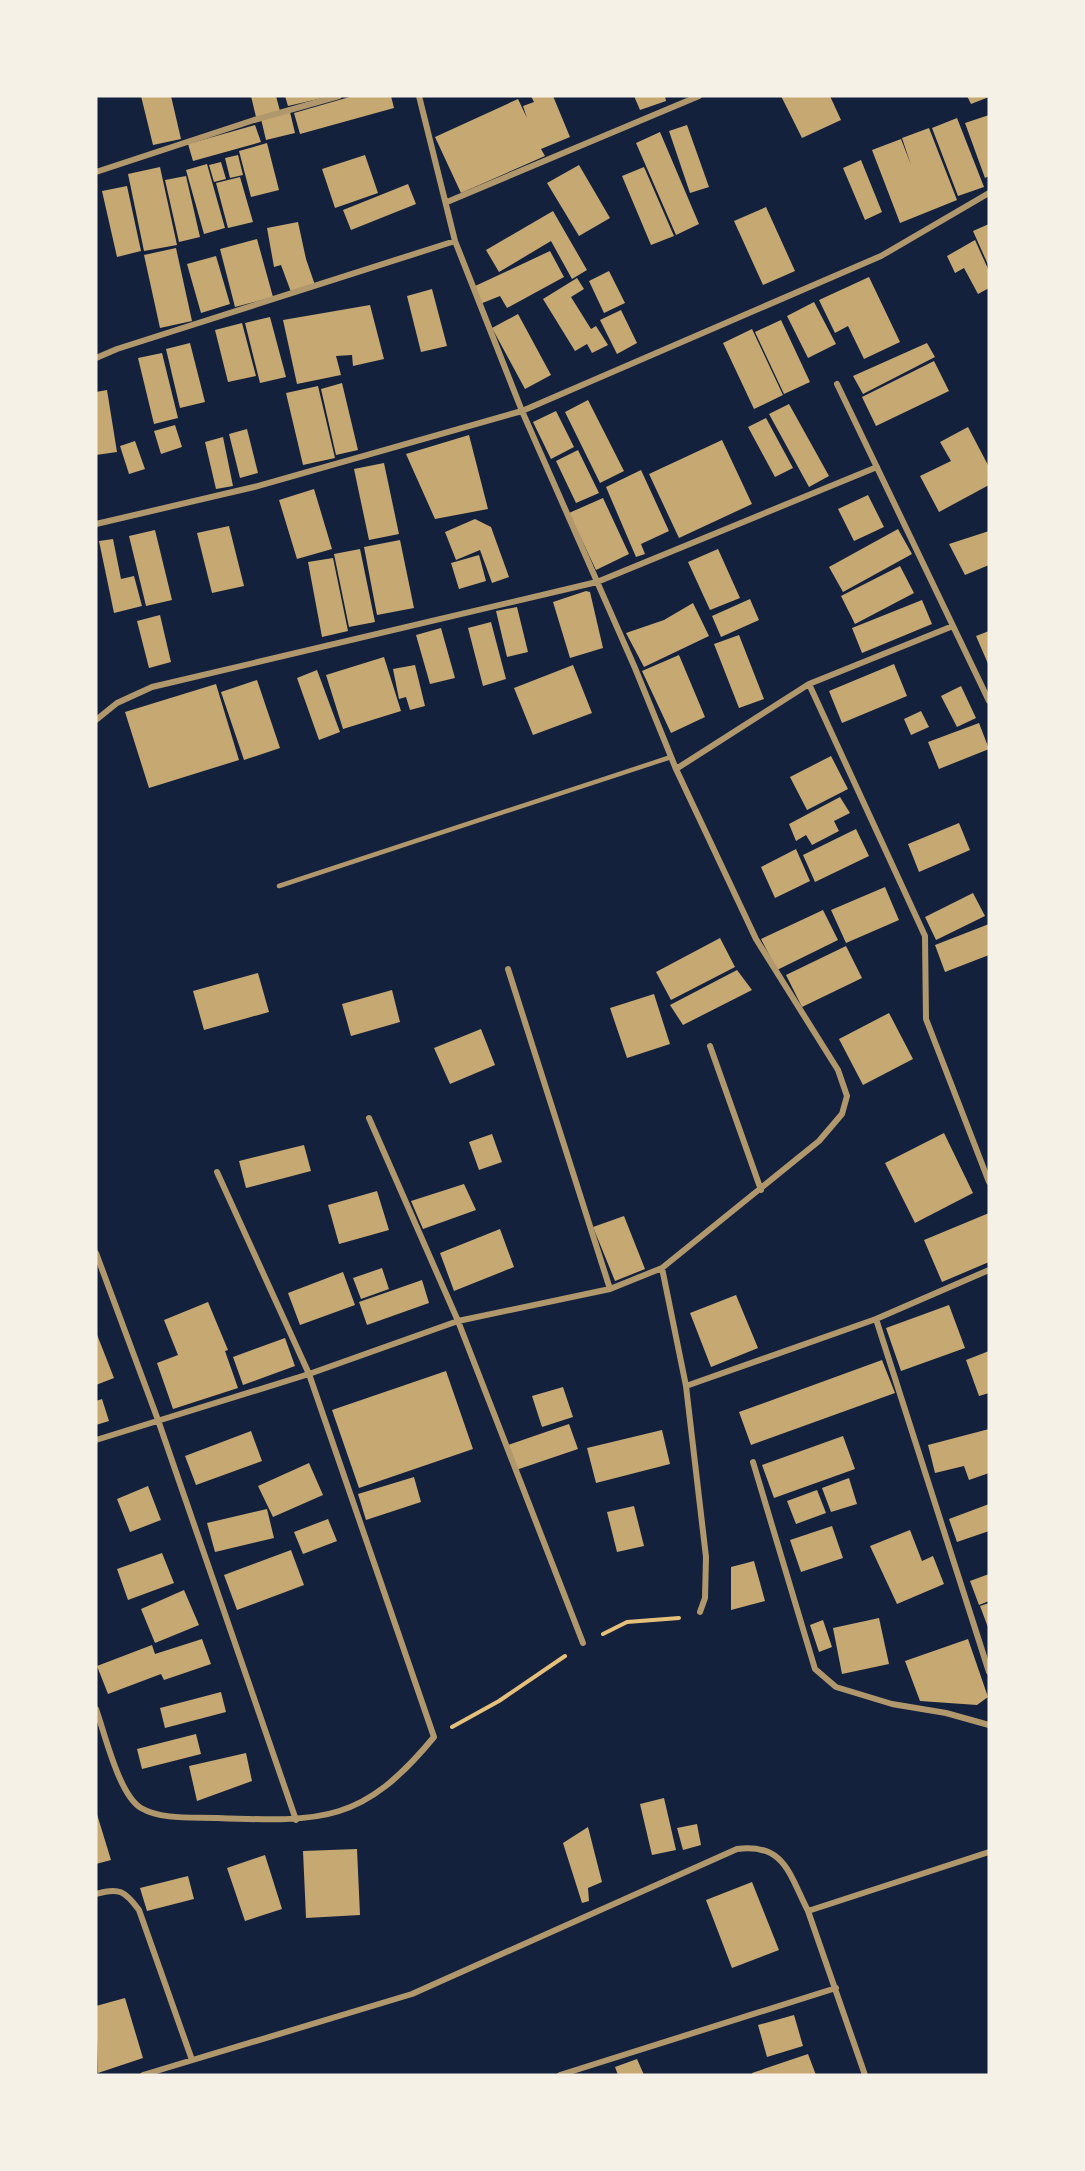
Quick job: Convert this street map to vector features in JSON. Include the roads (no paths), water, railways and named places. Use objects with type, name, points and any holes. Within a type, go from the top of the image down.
[{"type":"street","points":[[96,172],[254,120],[339,96]]},
{"type":"street","points":[[96,1440],[309,1374],[458,1321],[610,1289],[662,1268],[761,1190],[819,1140],[842,1114],[847,1096],[838,1070],[756,939],[671,757],[522,411],[455,241],[419,96]]},
{"type":"street","points":[[447,202],[699,96]]},
{"type":"street","points":[[96,524],[254,487],[522,411],[881,256],[989,193]]},
{"type":"street","points":[[96,358],[117,349],[455,241]]},
{"type":"street","points":[[837,384],[989,701]]},
{"type":"street","points":[[96,720],[117,703],[152,687],[597,582],[877,467]]},
{"type":"street","points":[[676,768],[809,684],[953,626]]},
{"type":"street","points":[[809,684],[925,936],[927,968],[924,996],[927,1019],[989,1182]]},
{"type":"street","points":[[508,969],[610,1289]]},
{"type":"street","points":[[710,1046],[761,1190]]},
{"type":"street","points":[[369,1118],[458,1321],[583,1643]]},
{"type":"street","points":[[96,1710],[124,1790],[140,1808],[168,1815],[296,1820],[341,1812],[375,1796],[405,1771],[434,1737],[309,1374],[217,1172]]},
{"type":"street","points":[[96,1253],[158,1420],[296,1820]]},
{"type":"street","points":[[662,1268],[686,1386],[706,1557],[705,1598],[700,1612]]},
{"type":"street","points":[[686,1386],[876,1319],[989,1270]]},
{"type":"street","points":[[876,1319],[989,1672]]},
{"type":"street","points":[[753,1462],[814,1669],[836,1687],[892,1704],[946,1713],[989,1725]]},
{"type":"street","points":[[143,2075],[412,1994],[737,1849],[757,1846],[778,1856],[808,1911],[865,2075]]},
{"type":"street","points":[[808,1911],[989,1852]]},
{"type":"street","points":[[96,1894],[111,1889],[128,1894],[139,1910],[192,2060]]},
{"type":"street","points":[[560,2075],[836,1988]]},
{"type":"lane","points":[[279,886],[671,757]]}]
